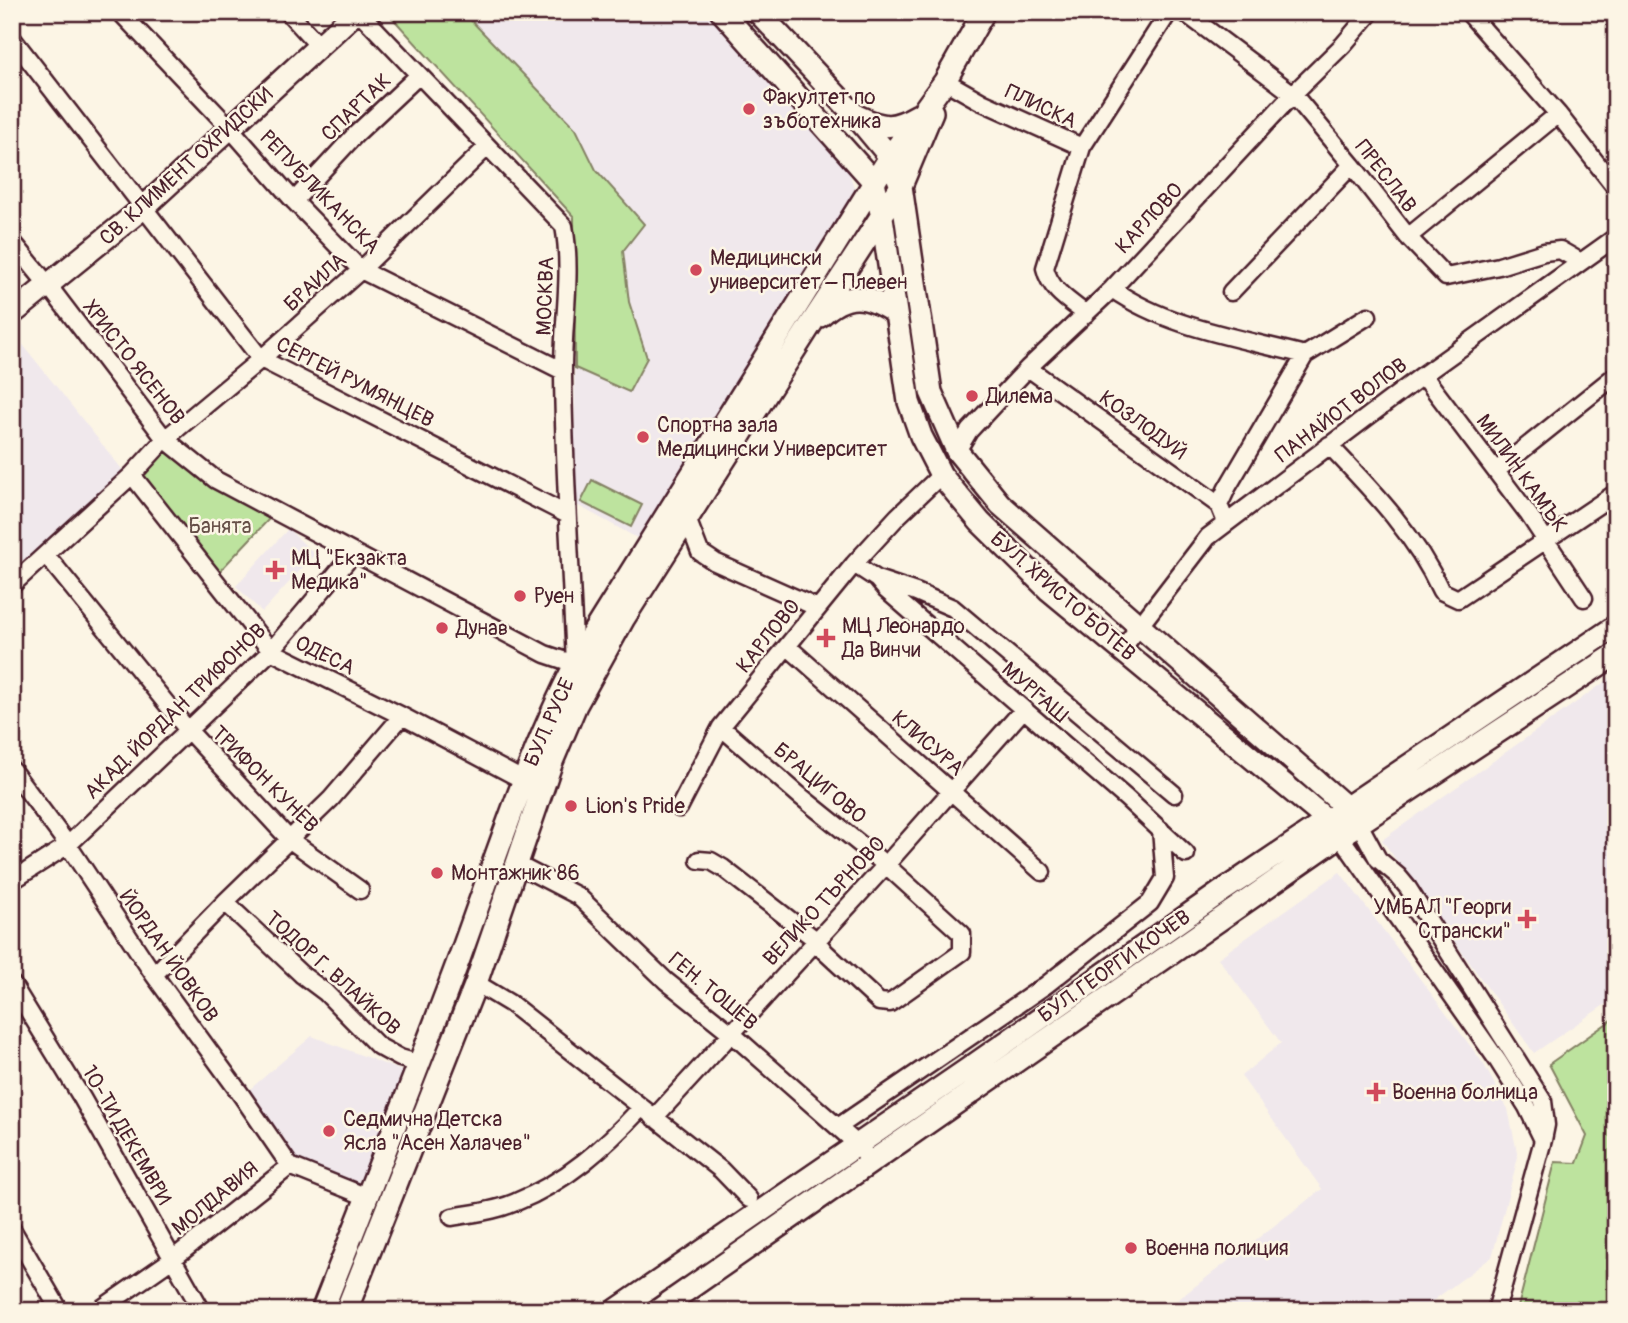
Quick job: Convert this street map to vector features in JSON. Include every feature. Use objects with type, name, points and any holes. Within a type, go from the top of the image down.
[{"type":"main road","name":"СВ. КЛИМЕНТ ОХРИДСКИ","points":[[12,314],[143,208],[358,12]]},
{"type":"main road","name":"БУЛ. ХРИСТО БОТЕВ","points":[[722,12],[874,183],[882,217],[909,402],[921,436],[942,475],[980,522],[1049,590],[1334,828]]},
{"type":"main road","name":"БУЛ. ХРИСТО БОТЕВ","points":[[758,12],[855,115],[890,157],[901,186],[931,392],[957,451],[1000,504],[1352,815]]},
{"type":"main road","points":[[901,186],[945,81],[984,12]]},
{"type":"main road","points":[[890,157],[945,81]]},
{"type":"main road","points":[[855,115],[883,127],[903,124],[920,114]]},
{"type":"main road","name":"БУЛ. РУСЕ","points":[[346,1311],[475,983],[564,732],[608,628],[890,157]]},
{"type":"main road","name":"БУЛ. РУСЕ","points":[[322,1311],[420,1063],[523,780],[551,711],[575,664],[608,628],[688,521],[901,186]]},
{"type":"main road","points":[[811,324],[832,306],[850,299],[876,300],[895,313]]},
{"type":"main road","name":"БУЛ. ГЕОРГИ КОЧЕВ","points":[[657,1311],[872,1163],[1616,626]]},
{"type":"main road","name":"БУЛ. ГЕОРГИ КОЧЕВ","points":[[1352,815],[1616,654]]},
{"type":"main road","name":"БУЛ. ГЕОРГИ КОЧЕВ","points":[[615,1311],[1043,1015],[1334,828]]},
{"type":"street","name":"РЕПУБЛИКАНСКА","points":[[120,12],[361,270],[563,371]]},
{"type":"street","points":[[288,12],[320,47]]},
{"type":"street","name":"МОСКВА","points":[[358,12],[564,226],[568,248],[563,371],[566,514],[575,664]]},
{"type":"street","points":[[1086,314],[1053,288],[1047,279],[1045,268],[1082,147],[1169,12]]},
{"type":"street","name":"ПРЕСЛАВ","points":[[1184,12],[1293,94],[1408,237],[1446,277],[1560,250],[1581,262]]},
{"type":"street","name":"КАРЛОВО","points":[[957,451],[969,431],[1028,368],[1112,289],[1371,12]]},
{"type":"street","points":[[1468,12],[1558,114],[1616,188]]},
{"type":"street","points":[[1613,12],[1616,17]]},
{"type":"street","name":"СЕРГЕЙ РУМЯНЦЕВ","points":[[12,38],[261,359],[566,514]]},
{"type":"street","name":"СПАРТАК","points":[[294,201],[355,135],[419,75]]},
{"type":"street","name":"ПЛИСКА","points":[[945,81],[982,102],[1082,147]]},
{"type":"street","points":[[1408,237],[1558,114]]},
{"type":"street","name":"БРАИЛА","points":[[12,585],[132,474],[165,439],[261,359],[361,270],[487,146]]},
{"type":"street","points":[[1231,292],[1352,165]]},
{"type":"street","name":"ПАНАЙОТ ВОЛОВ","points":[[1122,649],[1208,537],[1226,522],[1423,375],[1615,239]]},
{"type":"street","name":"ХРИСТО ЯСЕНОВ","points":[[12,241],[165,439],[216,480],[545,654],[575,664]]},
{"type":"street","points":[[1112,289],[1162,316],[1305,355]]},
{"type":"street","points":[[1226,522],[1219,505],[1227,488],[1305,355],[1368,316]]},
{"type":"street","name":"КОЗЛОДУЙ","points":[[1028,368],[1219,505]]},
{"type":"street","name":"МИЛИН КАМЪК","points":[[1423,375],[1496,471],[1584,598]]},
{"type":"street","points":[[1496,471],[1616,375]]},
{"type":"street","points":[[1329,445],[1379,496],[1429,564],[1441,591],[1458,599],[1616,493]]},
{"type":"street","name":"ОДЕСА","points":[[132,474],[271,651],[523,780]]},
{"type":"street","name":"КАРЛОВО","points":[[679,808],[721,727],[854,564],[898,516],[942,475]]},
{"type":"street","points":[[688,521],[700,552],[715,562],[818,608]]},
{"type":"street","name":"АКАД. ЙОРДАН ТРИФОНОВ","points":[[12,881],[68,845],[271,651],[353,554]]},
{"type":"street","name":"ТРИФОН КУНЕВ","points":[[46,555],[187,729],[290,840],[360,890]]},
{"type":"street","name":"МУРГАШ","points":[[854,564],[877,579],[886,590],[1186,854]]},
{"type":"street","points":[[877,579],[953,608],[1174,794]]},
{"type":"street","points":[[573,607],[608,628]]},
{"type":"street","name":"КЛИСУРА","points":[[787,646],[1042,872]]},
{"type":"street","name":"ВЕЛИКО ТЪРНОВО","points":[[654,1118],[886,865],[1023,710]]},
{"type":"street","points":[[154,975],[331,799],[402,716]]},
{"type":"street","name":"БРАЦИГОВО","points":[[721,727],[799,795],[886,865],[962,934],[962,951],[890,1003],[879,1002],[825,953],[816,940]]},
{"type":"street","name":"ЙОРДАН ЙОВКОВ","points":[[12,770],[68,845],[154,975],[290,1166]]},
{"type":"street","points":[[1352,815],[1378,859],[1408,888],[1544,1101],[1546,1125],[1543,1140],[1496,1311]]},
{"type":"street","points":[[1334,828],[1498,1061],[1527,1107],[1543,1140]]},
{"type":"street","points":[[838,1127],[1046,985],[1150,903],[1165,878],[1161,830]]},
{"type":"street","points":[[699,860],[711,861],[723,868],[816,940]]},
{"type":"street","name":"ГЕН. ТОШЕВ","points":[[518,865],[578,896],[666,981],[731,1032],[857,1144],[872,1163]]},
{"type":"street","name":"ТОДОР Г. ВЛАЙКОВ","points":[[225,902],[301,974],[325,992],[378,1046],[400,1058],[420,1063]]},
{"type":"street","points":[[475,983],[511,1004],[721,1170],[749,1199]]},
{"type":"street","name":"10-ТИ ДЕКЕМВРИ","points":[[12,984],[82,1098],[202,1311]]},
{"type":"street","points":[[927,1066],[971,1067]]},
{"type":"street","points":[[452,1216],[515,1203],[549,1186],[585,1162],[640,1108]]},
{"type":"street","name":"МОЛДАВИЯ","points":[[98,1311],[174,1258],[290,1166],[367,1196]]},
{"type":"street","points":[[12,1229],[60,1311]]},
{"type":"shaded area","name":"Медицински университет – Плевен","points":[[387,12],[725,12],[720,23],[849,172],[859,203],[650,545],[575,504],[574,217]]},
{"type":"shaded area","points":[[16,336],[125,473],[12,573],[12,339]]},
{"type":"shaded area","name":"МЦ \"Екзакта Медика\"","points":[[288,529],[315,554],[262,612],[236,586]]},
{"type":"shaded area","name":"УМБАЛ \"Георги Странски\"","points":[[1616,674],[1616,997],[1534,1053],[1382,840]]},
{"type":"shaded area","name":"Военна болница","points":[[1340,872],[1483,1063],[1508,1109],[1518,1157],[1492,1257],[1419,1311],[1163,1311],[1322,1189],[1241,1076],[1281,1043],[1218,958]]},
{"type":"shaded area","name":"Седмична Детска Ясла \"Асен Халачев\"","points":[[312,1036],[415,1076],[367,1197],[290,1166],[242,1096]]},
{"type":"green space","points":[[387,12],[463,12],[576,129],[596,170],[644,224],[623,251],[629,302],[647,358],[629,392],[575,368],[574,217]]},
{"type":"green space","name":"Банята","points":[[165,446],[216,487],[269,519],[218,573],[137,475]]},
{"type":"green space","points":[[592,480],[642,505],[631,527],[581,502]]},
{"type":"green space","points":[[1616,1017],[1616,1311],[1517,1311],[1555,1162],[1577,1163],[1587,1136],[1549,1064]]},
{"type":"place","name":"Факултет по зъботехника","points":[[749,109]]},
{"type":"place","name":"Медицински университет – Плевен","points":[[696,270]]},
{"type":"place","name":"Дилема","points":[[972,396]]},
{"type":"place","name":"Спортна зала Медицински Университет","points":[[643,437]]},
{"type":"place","name":"МЦ \"Екзакта Медика\"","points":[[275,570]]},
{"type":"place","name":"Руен","points":[[520,596]]},
{"type":"place","name":"Дунав","points":[[442,628]]},
{"type":"place","name":"МЦ Леонардо Да Винчи","points":[[826,638]]},
{"type":"place","name":"Lion's Pride","points":[[571,806]]},
{"type":"place","name":"Монтажник 86","points":[[437,873]]},
{"type":"place","name":"УМБАЛ \"Георги Странски\"","points":[[1527,919]]},
{"type":"place","name":"Военна болница","points":[[1376,1092]]},
{"type":"place","name":"Седмична Детска Ясла \"Асен Халачев\"","points":[[329,1131]]},
{"type":"place","name":"Военна полиция","points":[[1131,1248]]}]
